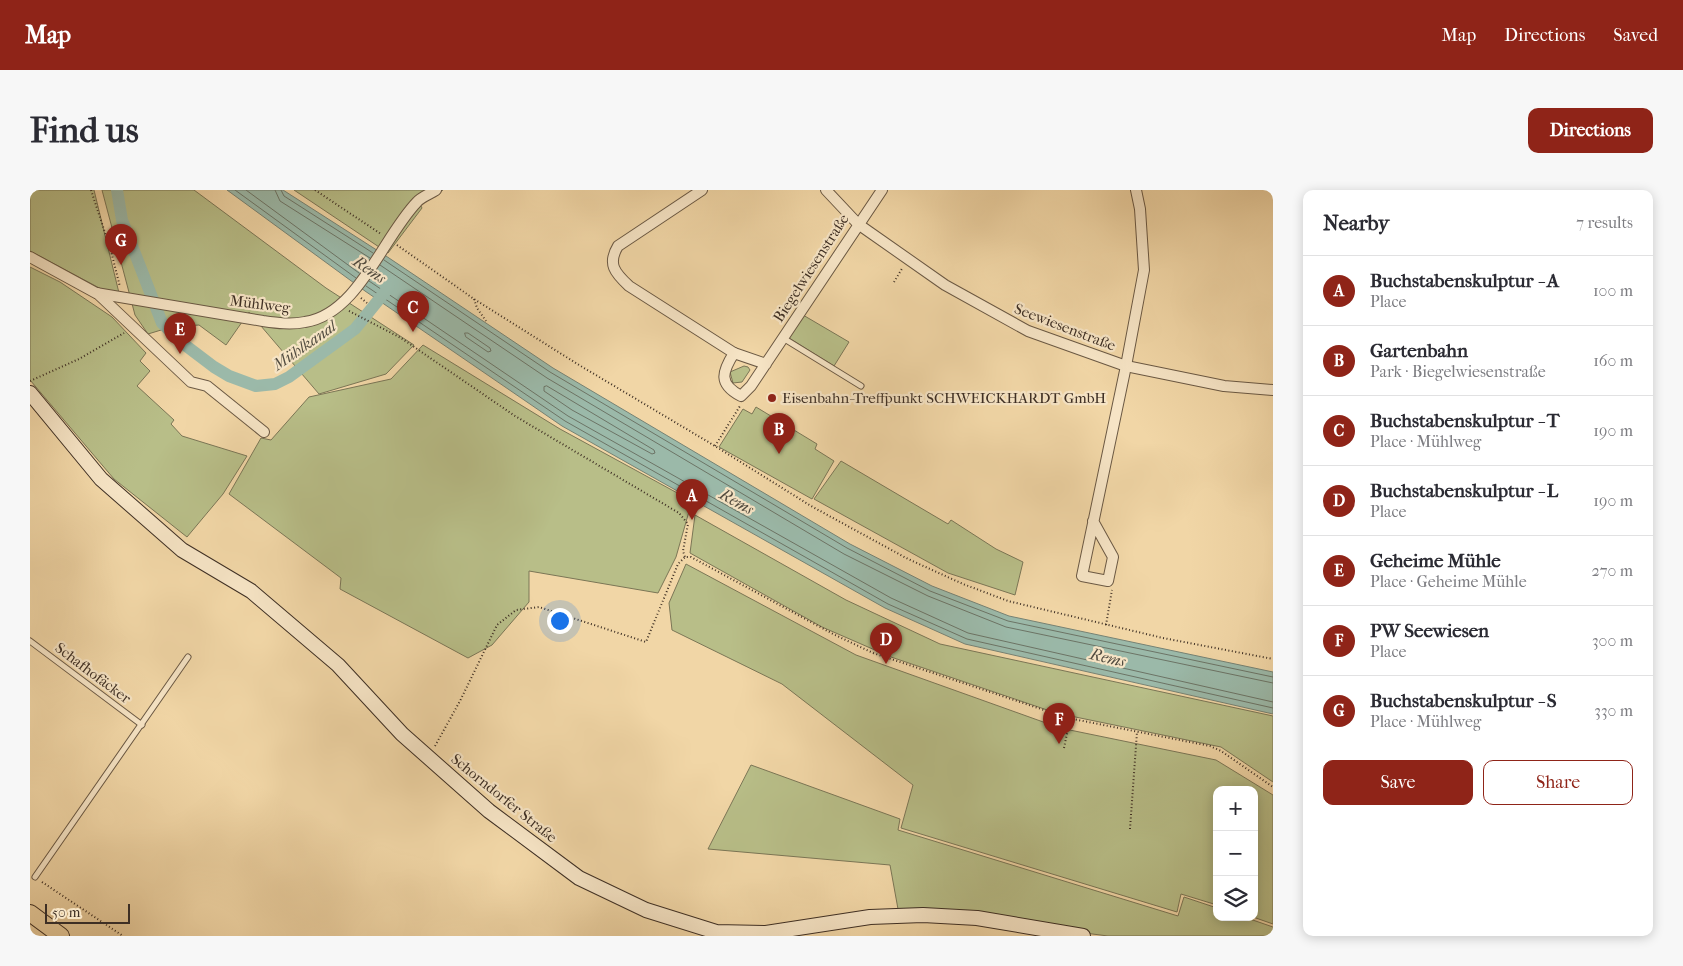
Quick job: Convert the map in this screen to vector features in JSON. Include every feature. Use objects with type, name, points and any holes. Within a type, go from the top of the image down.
[{"type":"highway","points":[[30,913],[61,936]]},
{"type":"main road","name":"Schorndorfer Straße","points":[[30,394],[101,479],[182,550],[251,591],[338,665],[402,734],[489,811],[579,878],[646,910],[716,932],[766,934],[870,917],[923,915],[977,918],[1083,936]]},
{"type":"street","name":"Mühlweg","points":[[30,257],[96,292],[263,321],[287,324],[306,322],[340,306],[357,286],[418,201],[436,190]]},
{"type":"street","points":[[702,190],[618,246],[612,256],[613,266],[618,276],[629,286],[734,353],[766,364]]},
{"type":"street","name":"Seewiesenstraße","points":[[826,190],[858,224],[907,259],[945,285],[1028,331],[1126,366],[1224,386],[1273,390]]},
{"type":"street","name":"Biegelwiesenstraße","points":[[741,396],[751,386],[882,190]]},
{"type":"street","points":[[1093,522],[1113,557],[1108,581],[1082,576],[1144,270],[1140,209],[1136,190]]},
{"type":"street","points":[[96,292],[191,382],[207,386],[264,432]]},
{"type":"street","points":[[734,353],[725,367],[724,378],[732,391],[741,396]]},
{"type":"lane","points":[[783,338],[860,386]]},
{"type":"lane","name":"Schafhofäcker","points":[[30,641],[142,725]]},
{"type":"lane","points":[[34,877],[188,657]]},
{"type":"path","points":[[91,190],[123,298]]},
{"type":"path","points":[[316,190],[474,299],[579,365],[715,446],[810,506],[908,559],[963,584],[1008,601],[1106,625],[1273,659]]},
{"type":"path","points":[[894,282],[907,259]]},
{"type":"path","points":[[474,299],[477,308],[486,321]]},
{"type":"path","points":[[345,309],[400,338],[515,416],[679,513],[688,524],[685,557]]},
{"type":"path","points":[[30,381],[102,347],[132,325]]},
{"type":"path","points":[[715,446],[740,408],[741,396]]},
{"type":"path","points":[[429,757],[497,625],[506,616],[516,610],[539,607],[646,642],[672,574],[685,557],[691,557],[856,646],[1070,718],[1210,746],[1221,751],[1273,787]]},
{"type":"path","points":[[1106,625],[1112,590],[1108,581]]},
{"type":"path","points":[[1064,748],[1070,718]]},
{"type":"path","points":[[1130,829],[1137,732]]},
{"type":"path","points":[[34,877],[123,936]]},
{"type":"green space","points":[[30,190],[94,190],[119,293],[105,291],[30,251]]},
{"type":"green space","points":[[102,190],[194,190],[326,288],[414,345],[386,374],[319,394],[249,312],[226,345],[199,325],[171,327],[148,334],[135,315]]},
{"type":"green space","points":[[294,190],[443,190],[420,204],[422,208],[388,253]]},
{"type":"green space","points":[[30,267],[60,282],[112,317],[146,353],[140,361],[150,371],[137,386],[174,420],[171,424],[182,436],[247,456],[223,494],[187,537],[114,479],[30,380]]},
{"type":"green space","points":[[803,315],[849,342],[834,366],[789,338]]},
{"type":"green space","points":[[423,345],[560,429],[692,501],[676,557],[658,593],[529,571],[529,602],[492,645],[468,658],[340,589],[341,578],[229,494],[261,438],[271,440],[309,397],[391,379]]},
{"type":"green space","points":[[744,366],[750,370],[742,382],[733,383],[730,372]]},
{"type":"green space","points":[[756,407],[817,444],[815,449],[834,461],[812,499],[719,447],[743,409],[752,414]]},
{"type":"green space","points":[[841,461],[948,524],[951,520],[996,549],[1023,562],[1015,595],[948,573],[814,499]]},
{"type":"green space","points":[[695,515],[846,600],[940,644],[1273,716],[1273,782],[1221,747],[1056,713],[891,657],[822,627],[690,553]]},
{"type":"green space","points":[[686,564],[856,655],[1060,728],[1216,760],[1273,795],[1273,924],[1258,919],[1258,786],[1213,786],[1213,904],[1181,894],[1177,912],[901,828],[913,785],[782,684],[672,630],[669,603]]},
{"type":"green space","points":[[751,765],[900,819],[898,830],[1178,916],[1184,897],[1213,907],[1213,921],[1256,921],[1273,927],[1273,936],[1108,936],[898,909],[890,865],[708,849]]},
{"type":"water","name":"Rems","points":[[227,190],[283,190],[386,256],[553,368],[850,544],[932,586],[1009,616],[1273,672],[1273,714],[965,644],[885,608],[562,426],[365,291]]},
{"type":"waterway","name":"Mühlkanal","points":[[117,190],[122,220],[162,323],[181,342],[214,367],[229,376],[256,386],[275,384],[289,377],[355,329],[389,287]]},
{"type":"place","name":"Buchstabenskulptur - S","points":[[121,265]]},
{"type":"place","name":"Buchstabenskulptur - T","points":[[413,332]]},
{"type":"place","name":"Geheime Mühle","points":[[180,354]]},
{"type":"place","name":"Eisenbahn-Treffpunkt SCHWEICKHARDT GmbH","points":[[772,398]]},
{"type":"place","name":"Gartenbahn","points":[[779,454]]},
{"type":"place","name":"Buchstabenskulptur - A","points":[[692,520]]},
{"type":"place","name":"Buchstabenskulptur - L","points":[[886,664]]},
{"type":"place","name":"PW Seewiesen","points":[[1059,744]]}]
